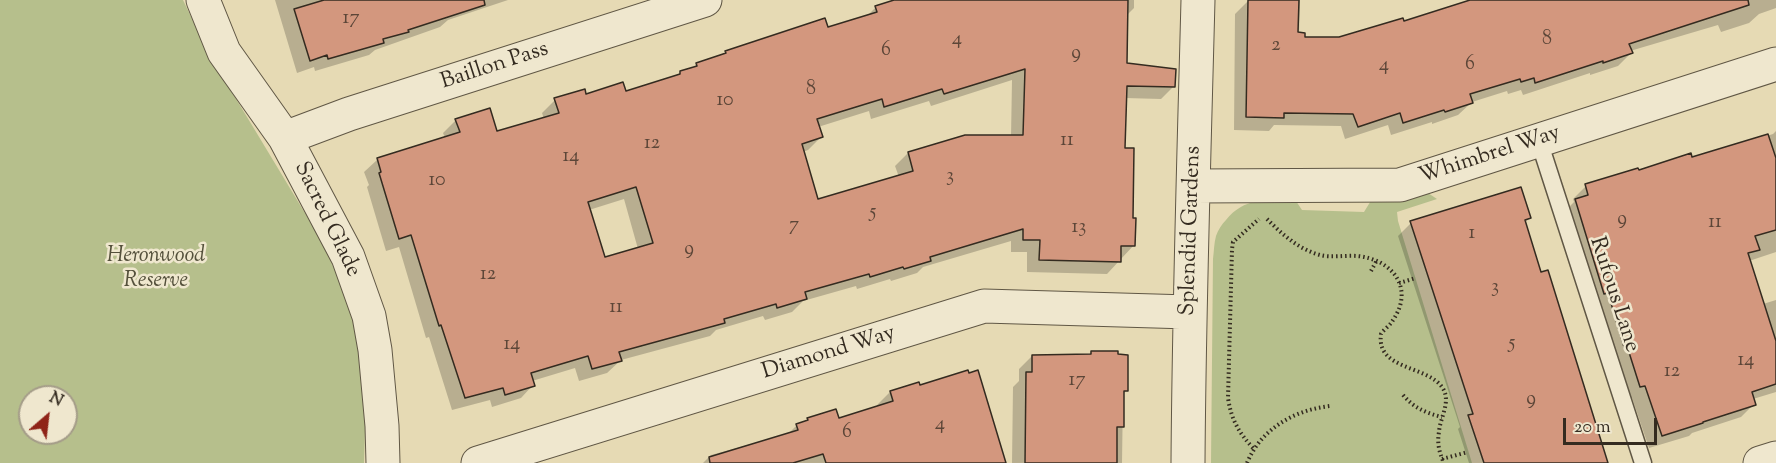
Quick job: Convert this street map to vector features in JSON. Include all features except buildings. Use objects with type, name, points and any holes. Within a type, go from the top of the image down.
[{"type":"street","name":"Sacred Glade","points":[[203,0],[224,52],[285,138],[348,257],[369,316],[375,350],[382,426],[382,463]]},
{"type":"street","name":"Baillon Pass","points":[[285,138],[349,114],[705,0]]},
{"type":"street","name":"Splendid Gardens","points":[[1188,463],[1189,312],[1198,0]]},
{"type":"street","name":"Whimbrel Way","points":[[1194,186],[1400,185],[1776,64]]},
{"type":"street","name":"Diamond Way","points":[[478,463],[984,306],[1189,312]]},
{"type":"street","points":[[1760,463],[1776,458]]},
{"type":"lane","name":"Rufous Lane","points":[[1539,141],[1643,463]]},
{"type":"path","points":[[1253,448],[1239,431],[1230,414],[1228,398],[1232,249],[1233,242],[1263,215],[1281,233],[1307,250],[1322,256],[1358,256],[1377,260],[1392,270],[1400,283],[1402,301],[1392,323],[1381,334],[1380,343],[1383,351],[1402,366],[1426,375],[1442,387],[1446,401],[1438,442],[1443,461],[1468,452]]},
{"type":"path","points":[[1371,271],[1377,260]]},
{"type":"path","points":[[1400,283],[1416,278]]},
{"type":"path","points":[[1403,395],[1412,406],[1431,415],[1442,417]]},
{"type":"path","points":[[1247,463],[1253,448],[1263,437],[1289,418],[1316,407],[1330,406]]},
{"type":"green space","name":"Heronwood Reserve","points":[[0,0],[183,0],[209,54],[320,238],[339,279],[354,325],[366,401],[364,463],[0,463]]},
{"type":"green space","points":[[1425,191],[1437,199],[1397,212],[1398,221],[1472,463],[1211,463],[1213,259],[1216,236],[1223,223],[1240,207],[1257,201],[1294,198],[1302,210],[1364,212],[1372,199],[1391,198],[1393,202]]}]
